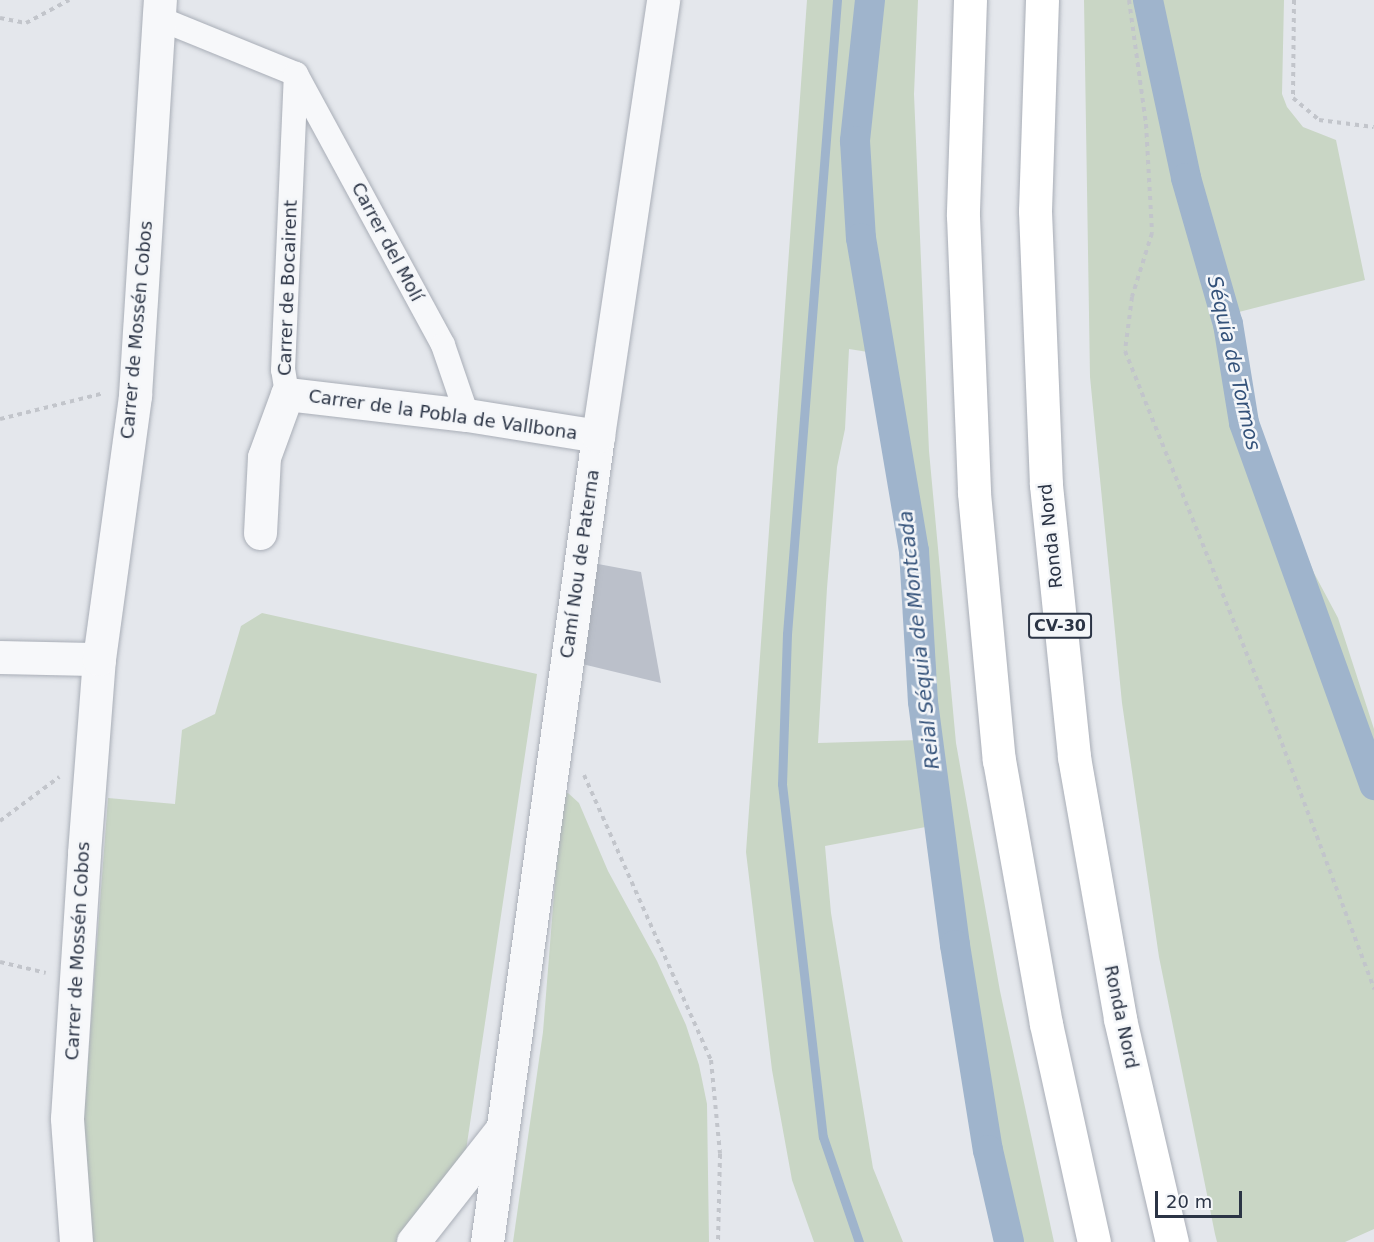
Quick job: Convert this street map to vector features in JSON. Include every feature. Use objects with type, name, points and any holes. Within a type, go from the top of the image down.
[{"type":"highway","points":[[970,0],[963,216],[974,493],[999,760],[1046,1024],[1094,1242]]},
{"type":"highway","name":"Ronda Nord","points":[[1042,0],[1035,211],[1044,449],[1074,757],[1120,1019],[1172,1242]]},
{"type":"street","name":"Camí Nou de Paterna","points":[[487,1242],[598,436],[663,0]]},
{"type":"street","points":[[159,9],[297,74]]},
{"type":"street","name":"Carrer de Mossén Cobos","points":[[76,1242],[67,1118],[99,659],[135,384],[159,9]]},
{"type":"street","name":"Carrer de Bocairent","points":[[260,533],[264,458],[287,394],[283,370],[297,74]]},
{"type":"street","name":"Carrer del Molí","points":[[297,74],[443,345],[467,415]]},
{"type":"street","name":"Carrer de la Pobla de Vallbona","points":[[287,394],[467,415],[598,436]]},
{"type":"street","points":[[0,657],[99,659]]},
{"type":"street","points":[[413,1242],[502,1129]]},
{"type":"path","points":[[0,18],[26,23],[69,0]]},
{"type":"path","points":[[1129,0],[1146,124],[1152,232],[1132,297],[1125,351],[1266,701],[1374,989]]},
{"type":"path","points":[[1294,0],[1293,98],[1319,120],[1374,127]]},
{"type":"path","points":[[0,419],[135,384]]},
{"type":"path","points":[[553,758],[581,770],[711,1060],[720,1154],[718,1242]]},
{"type":"path","points":[[0,821],[77,764],[91,763]]},
{"type":"path","points":[[0,962],[78,980]]},
{"type":"green space","points":[[807,0],[918,0],[914,94],[929,451],[956,743],[1000,991],[1054,1242],[998,1242],[992,1222],[951,1010],[931,826],[825,846],[831,913],[873,1168],[903,1242],[814,1242],[792,1180],[772,1070],[746,852]],"holes":[[[849,349],[868,352],[904,547],[914,710],[920,740],[818,743],[827,588],[837,467],[845,429]]]},
{"type":"green space","points":[[1084,0],[1284,0],[1282,94],[1287,107],[1303,127],[1336,140],[1365,280],[1235,313],[1264,449],[1314,573],[1338,618],[1374,729],[1374,1229],[1345,1242],[1217,1242],[1215,1234],[1159,957],[1122,703],[1090,377]]},
{"type":"green space","points":[[262,613],[537,674],[465,1157],[402,1242],[90,1242],[80,1166],[108,798],[175,804],[182,730],[215,714],[241,626]]},
{"type":"green space","points":[[568,793],[579,803],[608,871],[657,961],[686,1025],[699,1065],[707,1104],[709,1242],[513,1242],[543,1032],[562,794]]},
{"type":"building","points":[[598,564],[641,572],[661,683],[578,663]]},
{"type":"waterway","points":[[837,0],[787,634],[782,784],[823,1137],[859,1242]]},
{"type":"waterway","name":"Reial Séquia de Montcada","points":[[870,0],[855,141],[861,238],[914,551],[923,702],[955,945],[988,1150],[1009,1242]]},
{"type":"waterway","name":"Séquia de Tormos","points":[[1148,0],[1186,178],[1228,324],[1244,423],[1374,785]]}]
